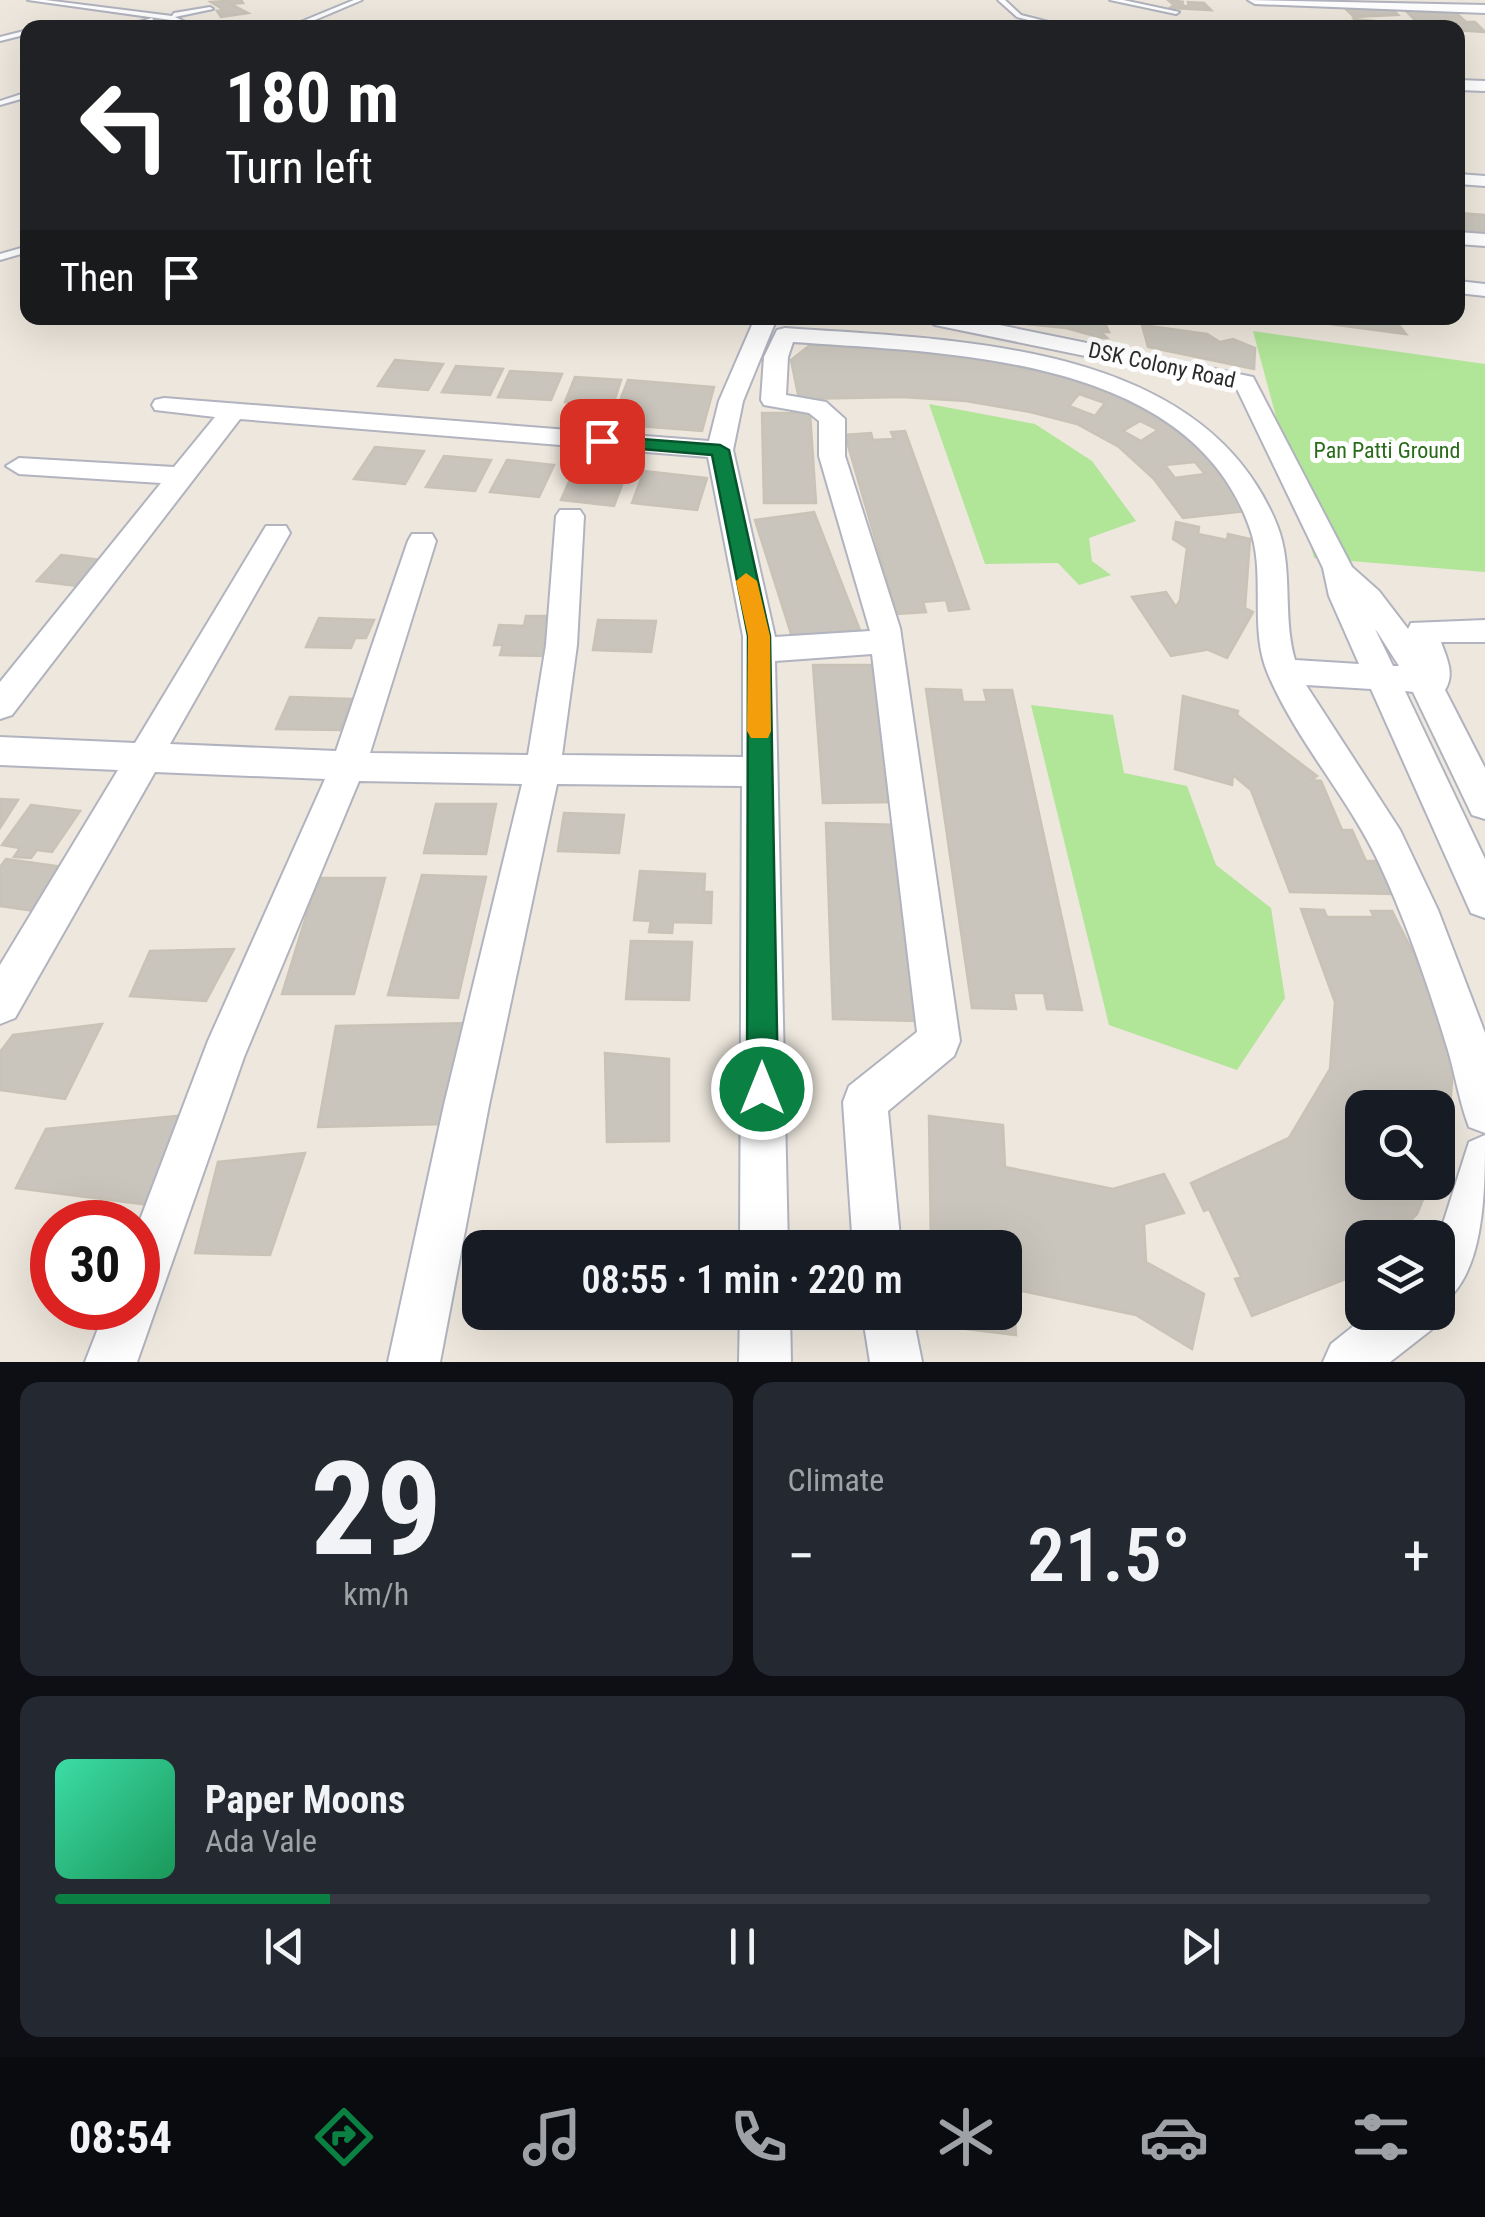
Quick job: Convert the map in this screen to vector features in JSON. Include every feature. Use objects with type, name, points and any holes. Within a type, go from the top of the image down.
[{"type":"street","points":[[1255,0],[1485,8]]},
{"type":"street","points":[[763,325],[731,401],[720,450],[759,650],[764,1230]]},
{"type":"street","name":"DSK Colony Road","points":[[969,325],[1245,382],[1338,568],[1344,596],[1482,887]]},
{"type":"street","points":[[876,1230],[864,1102],[939,1041],[887,641],[832,456],[832,418],[818,407],[773,400],[776,357],[785,335],[1042,362],[1111,384],[1170,412],[1223,455],[1262,521],[1282,671],[1387,841],[1406,881],[1475,1058],[1485,1110]]},
{"type":"street","points":[[164,405],[720,450]]},
{"type":"street","points":[[0,706],[231,412]]},
{"type":"street","points":[[19,466],[181,476]]},
{"type":"street","points":[[414,1362],[465,1108],[544,770],[569,600],[570,516]]},
{"type":"street","points":[[0,1004],[276,533]]},
{"type":"street","points":[[160,1229],[223,1056],[348,766],[422,541]]},
{"type":"street","name":"DSK Colony Road","points":[[1338,568],[1366,594],[1424,683],[1485,804]]},
{"type":"street","points":[[1282,671],[1424,683],[1436,680],[1422,631],[1485,632]]},
{"type":"street","points":[[759,650],[887,641]]},
{"type":"street","points":[[0,751],[348,766],[759,772]]},
{"type":"street","points":[[1455,1256],[1462,1246],[1485,1158]]},
{"type":"street","points":[[111,1362],[123,1330]]},
{"type":"street","points":[[764,1330],[765,1362]]},
{"type":"street","points":[[890,1330],[896,1362]]},
{"type":"street","points":[[1349,1362],[1390,1330]]},
{"type":"lane","points":[[30,0],[185,20]]},
{"type":"lane","points":[[309,20],[359,0]]},
{"type":"lane","points":[[1001,0],[1019,16],[1036,20]]},
{"type":"lane","points":[[1113,0],[1176,12]]},
{"type":"lane","points":[[153,20],[210,9]]},
{"type":"green space","name":"Pan Patti Ground","points":[[1253,331],[1485,364],[1485,572],[1314,558]]},
{"type":"green space","points":[[929,404],[1035,424],[1092,461],[1136,521],[1089,538],[1092,561],[1111,575],[1079,585],[1058,563],[985,564]]},
{"type":"green space","points":[[1031,705],[1113,715],[1124,773],[1187,786],[1216,865],[1271,908],[1285,998],[1237,1070],[1109,1025]]},
{"type":"building","points":[[1168,0],[1184,2],[1180,2],[1184,6],[1189,6],[1188,2],[1204,3],[1211,10],[1170,8],[1174,5]]},
{"type":"building","points":[[211,2],[243,3],[231,4],[248,13],[221,17],[217,11],[224,10]]},
{"type":"building","points":[[1346,9],[1392,9],[1398,15],[1354,17]]},
{"type":"building","points":[[1405,10],[1455,12],[1464,20],[1415,20]]},
{"type":"building","points":[[1465,21],[1475,22],[1485,32],[1465,31]]},
{"type":"building","points":[[1465,214],[1485,215],[1485,238],[1465,236]]},
{"type":"building","points":[[1036,325],[1106,325],[1109,332],[1101,332],[1107,338],[1102,338]]},
{"type":"building","points":[[1142,325],[1207,334],[1220,342],[1233,339],[1255,348],[1254,369],[1148,347]]},
{"type":"building","points":[[1338,325],[1399,325],[1406,334]]},
{"type":"building","points":[[810,345],[872,347],[992,361],[1057,375],[1111,393],[1161,419],[1220,463],[1247,511],[1183,518],[1154,479],[1119,447],[1077,424],[1030,412],[966,401],[902,397],[799,399],[791,360]],"holes":[[[1079,394],[1105,403],[1095,416],[1069,406]],[[1140,421],[1158,430],[1141,441],[1123,431]],[[1195,462],[1205,474],[1175,478],[1165,465]]]},
{"type":"building","points":[[395,360],[443,364],[428,390],[378,386]]},
{"type":"building","points":[[456,366],[503,369],[490,395],[442,392]]},
{"type":"building","points":[[510,371],[562,374],[551,400],[498,397]]},
{"type":"building","points":[[575,377],[621,380],[613,405],[565,402]]},
{"type":"building","points":[[628,380],[714,387],[702,431],[611,424]]},
{"type":"building","points":[[762,413],[810,413],[816,503],[764,503]]},
{"type":"building","points":[[905,431],[969,609],[949,611],[946,600],[923,602],[926,612],[897,614],[845,435],[871,433],[873,440],[894,439],[891,432]]},
{"type":"building","points":[[375,447],[424,451],[405,484],[354,479]]},
{"type":"building","points":[[444,456],[491,460],[475,491],[426,487]]},
{"type":"building","points":[[507,460],[554,465],[539,497],[490,492]]},
{"type":"building","points":[[576,466],[627,471],[614,506],[561,500]]},
{"type":"building","points":[[644,471],[707,478],[697,510],[632,503]]},
{"type":"building","points":[[814,512],[861,633],[794,643],[755,520]]},
{"type":"building","points":[[1176,522],[1199,527],[1198,534],[1227,540],[1228,534],[1250,539],[1245,608],[1253,612],[1227,658],[1204,648],[1171,656],[1132,597],[1166,592],[1176,607],[1187,548],[1173,539]]},
{"type":"building","points":[[61,555],[101,560],[77,586],[37,581]]},
{"type":"building","points":[[526,616],[555,616],[546,656],[500,655],[503,645],[494,645],[499,625],[524,626]]},
{"type":"building","points":[[319,618],[374,620],[366,638],[355,638],[351,648],[306,647]]},
{"type":"building","points":[[598,620],[656,621],[651,652],[593,650]]},
{"type":"building","points":[[813,665],[879,665],[897,802],[823,803]]},
{"type":"building","points":[[926,689],[961,690],[963,702],[987,702],[984,690],[1012,690],[1082,1010],[1047,1009],[1044,993],[1013,993],[1016,1009],[972,1008]]},
{"type":"building","points":[[1183,696],[1238,711],[1237,715],[1317,776],[1311,780],[1321,781],[1342,830],[1352,830],[1366,861],[1381,861],[1396,894],[1290,892],[1251,790],[1233,775],[1232,785],[1175,769]]},
{"type":"building","points":[[290,697],[352,699],[340,730],[276,729]]},
{"type":"building","points":[[0,799],[18,800],[0,828]]},
{"type":"building","points":[[436,804],[496,804],[486,854],[424,853]]},
{"type":"building","points":[[31,805],[80,811],[52,852],[37,850],[31,858],[14,857],[20,848],[2,845]]},
{"type":"building","points":[[564,813],[624,815],[619,853],[558,851]]},
{"type":"building","points":[[826,823],[901,825],[919,1021],[833,1019]]},
{"type":"building","points":[[6,859],[70,868],[41,912],[0,906],[0,867]]},
{"type":"building","points":[[640,871],[705,874],[704,892],[712,892],[711,923],[673,922],[672,933],[649,932],[651,921],[634,920]]},
{"type":"building","points":[[422,875],[486,877],[458,998],[388,995]]},
{"type":"building","points":[[318,878],[385,878],[354,994],[282,994]]},
{"type":"building","points":[[1301,909],[1324,910],[1327,917],[1374,917],[1371,911],[1392,911],[1439,1004],[1453,1068],[1451,1090],[1345,1090],[1345,1200],[1423,1200],[1411,1220],[1345,1220],[1345,1279],[1252,1316],[1235,1279],[1241,1277],[1209,1209],[1204,1211],[1191,1183],[1289,1138],[1330,1069],[1335,1002]]},
{"type":"building","points":[[631,941],[692,942],[689,1000],[626,999]]},
{"type":"building","points":[[234,949],[206,1001],[130,996],[150,951]]},
{"type":"building","points":[[470,1023],[446,1124],[318,1127],[336,1026]]},
{"type":"building","points":[[102,1024],[65,1099],[0,1090],[0,1052],[13,1035]]},
{"type":"building","points":[[605,1053],[669,1059],[669,1141],[607,1142]]},
{"type":"building","points":[[187,1115],[150,1200],[109,1200],[16,1188],[46,1129]]},
{"type":"building","points":[[929,1116],[1003,1125],[1005,1167],[1113,1189],[1164,1174],[1184,1213],[1144,1224],[1146,1262],[1204,1294],[1192,1349],[1136,1315],[1022,1291],[1022,1230],[931,1230]]},
{"type":"building","points":[[305,1153],[270,1255],[195,1253],[218,1162]]},
{"type":"building","points":[[974,1330],[1016,1330],[1016,1335]]},
{"type":"slow traffic","points":[[746,581],[759,636],[759,731]]},
{"type":"route","points":[[602,441],[720,450],[759,636],[762,1089]]}]
